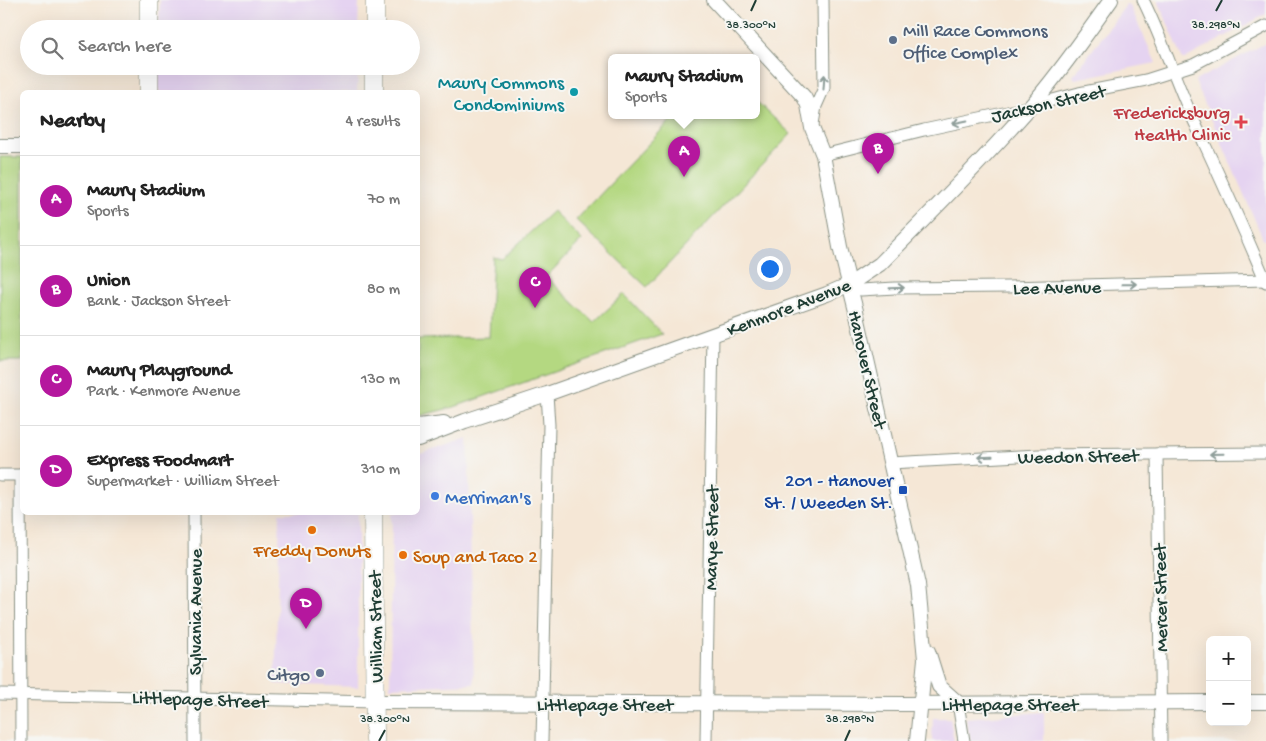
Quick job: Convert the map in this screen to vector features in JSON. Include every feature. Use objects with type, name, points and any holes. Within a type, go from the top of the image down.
[{"type":"main road","points":[[149,0],[149,20]]},
{"type":"main road","points":[[375,20],[376,0]]},
{"type":"main road","points":[[149,75],[149,90]]},
{"type":"main road","points":[[374,75],[374,90]]},
{"type":"main road","name":"William Street","points":[[373,515],[375,741]]},
{"type":"street","name":"Hanover Street","points":[[714,0],[804,97],[808,105],[812,128],[823,155],[840,247],[918,585],[925,659],[917,741]]},
{"type":"street","points":[[812,128],[816,106],[824,88],[823,0]]},
{"type":"street","name":"Kenmore Avenue","points":[[420,438],[827,294],[850,284],[880,264],[996,145],[1032,105],[1111,0]]},
{"type":"street","points":[[1143,0],[1189,109],[1232,201],[1266,281]]},
{"type":"street","name":"Jackson Street","points":[[823,155],[908,133],[1008,112],[1079,93],[1146,80],[1174,72],[1200,61],[1266,26]]},
{"type":"street","points":[[0,146],[20,146]]},
{"type":"street","name":"Lee Avenue","points":[[850,284],[861,290],[1266,281]]},
{"type":"street","name":"Marye Street","points":[[706,741],[713,334]]},
{"type":"street","points":[[542,741],[549,424],[547,394]]},
{"type":"street","points":[[420,426],[465,421]]},
{"type":"street","name":"Weedon Street","points":[[890,463],[1039,455],[1266,453]]},
{"type":"street","name":"Mercer Street","points":[[1157,454],[1161,741]]},
{"type":"street","points":[[0,475],[20,475]]},
{"type":"street","points":[[20,741],[21,515]]},
{"type":"street","name":"Sylvania Avenue","points":[[194,515],[195,741]]},
{"type":"street","points":[[923,635],[939,686],[958,703],[964,741]]},
{"type":"street","name":"Littlepage Street","points":[[0,694],[195,700],[376,702],[922,704],[1206,702]]},
{"type":"street","points":[[1251,702],[1266,702]]},
{"type":"shaded area","points":[[160,0],[359,0],[358,20],[159,20]]},
{"type":"shaded area","points":[[1158,0],[1266,0],[1266,14],[1183,60]]},
{"type":"shaded area","points":[[1126,5],[1130,6],[1156,63],[1075,79],[1073,76]]},
{"type":"shaded area","points":[[1266,43],[1266,239],[1264,241],[1195,81]]},
{"type":"shaded area","points":[[159,75],[358,75],[357,90],[159,90]]},
{"type":"shaded area","points":[[468,438],[474,684],[390,687],[392,515],[420,515],[420,454]]},
{"type":"shaded area","points":[[280,515],[358,515],[358,687],[275,684]]},
{"type":"shaded area","points":[[1044,712],[1044,741],[971,741],[966,718]]},
{"type":"shaded area","points":[[933,718],[950,718],[954,741],[932,741]]},
{"type":"green space","points":[[760,105],[791,134],[647,287],[576,220],[672,119],[760,119]]},
{"type":"green space","points":[[0,157],[20,157],[20,361],[0,361]]},
{"type":"green space","points":[[553,211],[582,240],[546,277],[594,322],[624,294],[662,334],[454,407],[420,416],[420,339],[489,337],[493,257],[502,259]]},
{"type":"place","name":"Mill Race Commons Office Complex","points":[[893,40]]},
{"type":"place","name":"Maury Commons Condominiums","points":[[574,92]]},
{"type":"place","name":"Fredericksburg Health Clinic","points":[[1241,122]]},
{"type":"place","name":"Union","points":[[878,174]]},
{"type":"place","name":"Maury Stadium","points":[[684,177]]},
{"type":"place","name":"Maury Playground","points":[[535,308]]},
{"type":"place","name":"201 - Hanover St. / Weeden St.","points":[[903,490]]},
{"type":"place","name":"Merriman's","points":[[435,496]]},
{"type":"place","name":"Freddy Donuts","points":[[312,530]]},
{"type":"place","name":"Soup and Taco 2","points":[[403,555]]},
{"type":"place","name":"Express Foodmart","points":[[306,629]]},
{"type":"place","name":"Citgo","points":[[320,673]]}]
